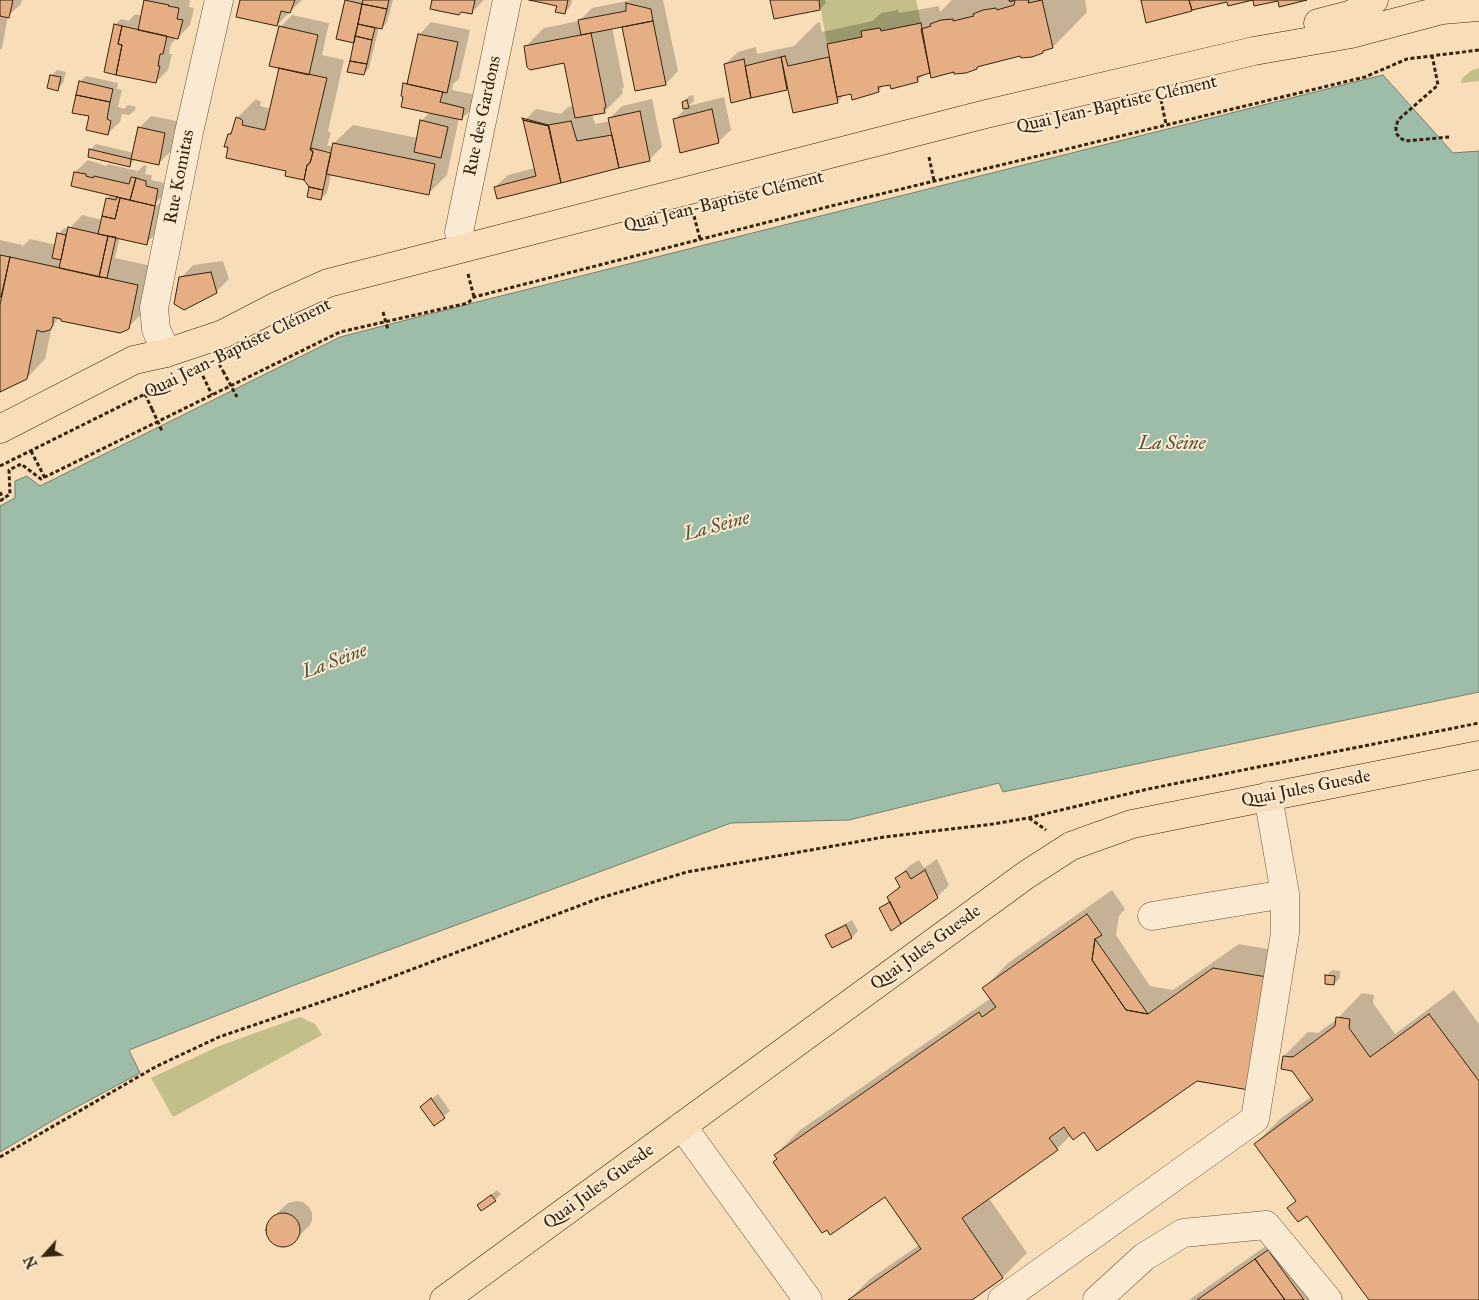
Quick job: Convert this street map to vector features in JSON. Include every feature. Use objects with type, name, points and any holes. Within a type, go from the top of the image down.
[{"type":"main road","name":"Quai Jean-Baptiste Clément","points":[[0,446],[142,372],[166,353],[216,320],[315,270],[371,254],[924,113],[1247,36],[1321,23],[1364,9],[1374,0]]},
{"type":"main road","name":"Quai Jean-Baptiste Clément","points":[[0,429],[134,360],[166,353],[223,334],[279,305],[328,283],[1004,110],[1254,50],[1351,34],[1442,10],[1479,7]]},
{"type":"main road","name":"Quai Jules Guesde","points":[[444,1300],[1026,875],[1071,846],[1132,824],[1479,755]]},
{"type":"street","name":"Rue Komitas","points":[[166,353],[156,329],[154,308],[189,132],[220,0]]},
{"type":"street","name":"Rue des Gardons","points":[[459,232],[507,0]]},
{"type":"street","points":[[1002,1300],[1254,1119],[1285,933],[1285,894],[1268,796]]},
{"type":"street","points":[[1152,916],[1285,894]]},
{"type":"street","points":[[682,1126],[808,1300]]},
{"type":"street","points":[[1097,1300],[1144,1256],[1183,1233],[1266,1225],[1328,1300]]},
{"type":"path","points":[[0,492],[2,500],[10,494],[9,470],[21,464],[41,479],[45,478],[340,332],[468,304],[474,297],[700,239],[1365,77],[1407,59],[1479,50]]},
{"type":"path","points":[[1432,55],[1438,85],[1398,120],[1396,133],[1406,141],[1449,137]]},
{"type":"path","points":[[1160,95],[1166,124]]},
{"type":"path","points":[[928,150],[934,181]]},
{"type":"path","points":[[693,210],[700,239]]},
{"type":"path","points":[[466,268],[474,297]]},
{"type":"path","points":[[383,312],[388,330]]},
{"type":"path","name":"Quai Jean-Baptiste Clément","points":[[205,365],[199,368],[212,395]]},
{"type":"path","points":[[224,371],[237,397]]},
{"type":"path","name":"Quai Jean-Baptiste Clément","points":[[0,466],[168,382]]},
{"type":"path","points":[[145,394],[162,431]]},
{"type":"path","points":[[31,451],[45,478]]},
{"type":"path","points":[[0,1158],[157,1066],[219,1037],[368,986],[597,899],[687,872],[884,837],[1028,818],[1148,789],[1479,723]]},
{"type":"shaded area","points":[[819,0],[916,0],[921,23],[881,31],[880,28],[862,31],[862,37],[827,44]]},
{"type":"shaded area","points":[[1479,68],[1479,81],[1461,83],[1462,78],[1472,70]]},
{"type":"shaded area","points":[[300,1017],[315,1024],[322,1035],[173,1117],[151,1078],[219,1046]]},
{"type":"water","name":"La Seine","points":[[1383,75],[1453,153],[1479,151],[1479,692],[1003,792],[999,783],[849,820],[731,823],[292,986],[129,1050],[140,1073],[62,1115],[0,1152],[0,506],[15,498],[15,481],[27,476],[40,486],[340,337]]},
{"type":"building","points":[[0,0],[13,0],[9,18],[0,16]]},
{"type":"building","points":[[144,0],[179,8],[177,19],[183,20],[178,39],[138,30]]},
{"type":"building","points":[[240,0],[295,0],[290,13],[281,11],[277,26],[236,17]]},
{"type":"building","points":[[345,0],[362,4],[354,43],[336,39]]},
{"type":"building","points":[[363,0],[389,0],[387,9],[362,4]]},
{"type":"building","points":[[432,0],[475,0],[472,14],[461,12],[459,15],[430,9]]},
{"type":"building","points":[[529,0],[568,0],[565,14],[555,12],[557,6]]},
{"type":"building","points":[[770,0],[819,0],[820,10],[774,19]]},
{"type":"building","points":[[1015,0],[1029,0],[1028,3],[1042,0],[1053,48],[1032,57],[1021,58],[1020,56],[977,67],[977,69],[966,73],[954,74],[954,72],[931,78],[921,29],[941,20],[953,19],[953,21],[974,16],[973,14],[983,10],[996,8],[997,10],[1014,5]]},
{"type":"building","points":[[1141,0],[1189,0],[1192,11],[1146,23]]},
{"type":"building","points":[[1189,0],[1253,0],[1228,6],[1227,2],[1192,10]]},
{"type":"building","points":[[1253,0],[1307,0],[1279,7],[1278,1],[1254,6]]},
{"type":"building","points":[[626,3],[651,9],[653,21],[581,35],[578,20],[626,11]]},
{"type":"building","points":[[362,4],[387,9],[382,29],[358,24]]},
{"type":"building","points":[[653,21],[666,85],[635,91],[622,27]]},
{"type":"building","points":[[921,23],[930,73],[917,77],[918,82],[891,89],[890,85],[878,87],[879,92],[852,100],[851,94],[837,97],[827,44],[862,37],[861,31],[880,28],[881,31]]},
{"type":"building","points":[[114,24],[122,26],[118,44],[122,45],[116,75],[104,72]]},
{"type":"building","points":[[358,24],[375,28],[372,40],[355,36]]},
{"type":"building","points":[[122,26],[167,36],[163,54],[160,54],[158,66],[160,66],[156,83],[116,75],[122,45],[118,44]]},
{"type":"building","points":[[279,26],[318,35],[309,75],[269,66]]},
{"type":"building","points":[[591,33],[606,107],[604,108],[605,113],[575,118],[564,63],[530,70],[527,67],[524,46]]},
{"type":"building","points":[[418,34],[458,42],[447,93],[407,84]]},
{"type":"building","points":[[355,36],[372,40],[367,64],[350,61]]},
{"type":"building","points":[[785,56],[788,66],[829,57],[838,103],[793,113],[781,57]]},
{"type":"building","points":[[781,57],[787,90],[751,98],[745,66]]},
{"type":"building","points":[[744,59],[751,98],[731,103],[724,64]]},
{"type":"building","points":[[350,61],[367,64],[364,75],[347,72]]},
{"type":"building","points":[[279,68],[327,78],[310,150],[313,152],[310,163],[307,165],[304,180],[285,176],[286,171],[226,158],[228,147],[224,147],[228,134],[231,134],[236,117],[243,121],[242,125],[265,130]]},
{"type":"building","points":[[50,75],[61,77],[58,91],[47,88]]},
{"type":"building","points":[[79,81],[113,89],[110,102],[76,95]]},
{"type":"building","points":[[403,83],[443,92],[440,102],[464,108],[462,120],[401,107]]},
{"type":"building","points":[[76,95],[110,102],[107,119],[111,121],[108,135],[86,130],[89,116],[72,113]]},
{"type":"building","points":[[687,100],[689,108],[683,109],[682,102]]},
{"type":"building","points":[[712,109],[719,143],[680,153],[673,119]]},
{"type":"building","points":[[640,111],[650,161],[619,168],[608,118]]},
{"type":"building","points":[[522,118],[548,125],[549,126],[523,120]]},
{"type":"building","points":[[420,120],[448,127],[441,158],[414,152]]},
{"type":"building","points":[[523,120],[549,126],[561,183],[497,199],[494,187],[536,176]]},
{"type":"building","points":[[571,121],[577,141],[612,135],[619,168],[561,183],[548,125]]},
{"type":"building","points":[[138,127],[165,133],[159,165],[131,159]]},
{"type":"building","points":[[333,143],[435,164],[429,195],[326,174]]},
{"type":"building","points":[[311,148],[331,153],[323,190],[309,187],[304,180],[307,165],[310,163],[313,152]]},
{"type":"building","points":[[89,149],[131,159],[130,167],[88,157]]},
{"type":"building","points":[[74,172],[86,174],[86,176],[93,178],[94,176],[129,184],[131,177],[136,178],[130,200],[71,186]]},
{"type":"building","points":[[136,178],[146,181],[146,186],[158,189],[155,206],[130,200]]},
{"type":"building","points":[[309,187],[323,190],[321,200],[307,197]]},
{"type":"building","points":[[117,197],[120,198],[115,219],[102,216],[106,198],[116,200]]},
{"type":"building","points":[[120,198],[155,206],[147,245],[98,234],[102,216],[115,219]]},
{"type":"building","points":[[68,227],[108,236],[99,277],[59,268]]},
{"type":"building","points":[[57,233],[66,235],[61,260],[52,258]]},
{"type":"building","points":[[108,236],[116,237],[107,278],[99,277]]},
{"type":"building","points":[[0,255],[10,257],[1,297],[0,297]]},
{"type":"building","points":[[10,257],[138,285],[129,329],[120,333],[61,321],[61,319],[53,317],[53,325],[50,330],[42,332],[37,330],[27,379],[0,392],[0,305]]},
{"type":"building","points":[[211,272],[217,293],[184,310],[174,304],[179,277]]},
{"type":"building","points":[[925,870],[938,898],[901,924],[887,897],[900,887],[895,878],[906,871],[911,879]]},
{"type":"building","points":[[890,902],[901,924],[891,931],[879,908]]},
{"type":"building","points":[[1087,914],[1102,935],[1095,939],[1092,960],[1126,1010],[1148,1014],[1213,968],[1267,977],[1249,1090],[1197,1081],[1097,1151],[1084,1132],[1073,1140],[1064,1127],[1049,1138],[1058,1150],[962,1218],[1003,1278],[972,1300],[848,1300],[921,1249],[885,1197],[830,1235],[827,1230],[822,1233],[773,1162],[777,1159],[774,1155],[979,1012],[982,1017],[996,1007],[982,988]]},
{"type":"building","points":[[846,925],[852,938],[832,948],[825,935]]},
{"type":"building","points":[[1095,939],[1148,1014],[1126,1010],[1092,960]]},
{"type":"building","points":[[1325,975],[1335,976],[1334,985],[1325,984]]},
{"type":"building","points":[[1429,1014],[1479,1081],[1479,1300],[1369,1300],[1307,1216],[1298,1222],[1287,1208],[1296,1201],[1254,1144],[1313,1100],[1292,1071],[1281,1069],[1283,1056],[1293,1057],[1335,1026],[1336,1017],[1350,1019],[1349,1028],[1370,1057]]},
{"type":"building","points":[[431,1098],[445,1118],[434,1126],[420,1107]]},
{"type":"building","points":[[491,1195],[496,1201],[481,1211],[477,1205]]},
{"type":"building","points":[[283,1213],[290,1214],[295,1218],[299,1223],[299,1237],[295,1242],[290,1246],[283,1247],[276,1246],[271,1242],[267,1237],[266,1230],[267,1223],[271,1218],[276,1214]]},
{"type":"building","points":[[1268,1250],[1304,1300],[1285,1300],[1255,1259]]},
{"type":"building","points":[[1255,1259],[1285,1300],[1197,1300]]}]
